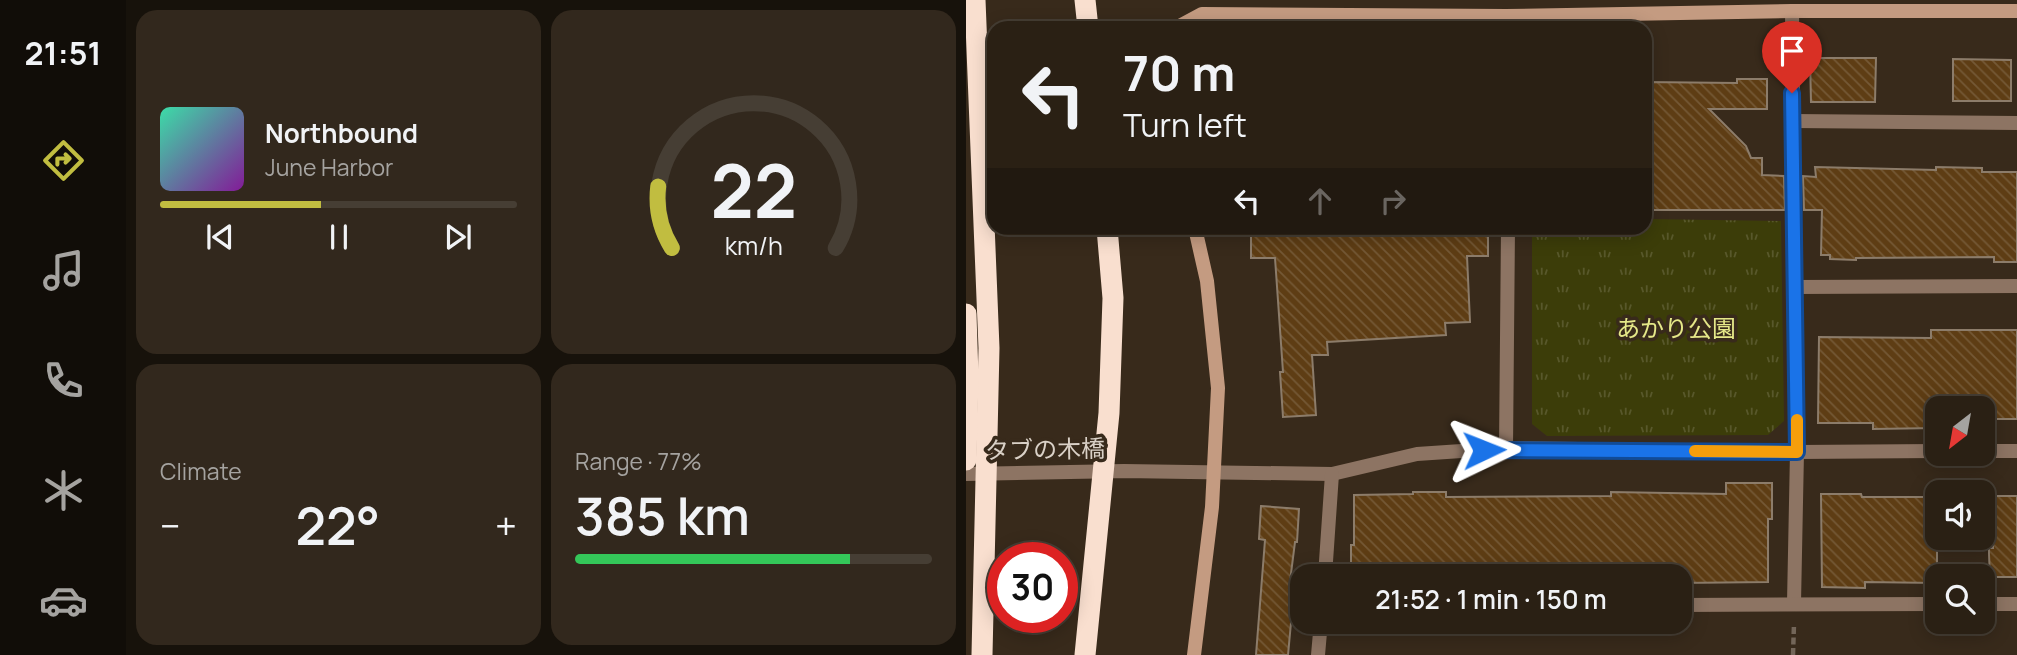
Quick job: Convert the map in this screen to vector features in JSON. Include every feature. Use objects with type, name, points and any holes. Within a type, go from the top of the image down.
[{"type":"highway","points":[[975,0],[989,348],[982,655]]},
{"type":"highway","points":[[1085,0],[1087,21]]},
{"type":"highway","points":[[1085,655],[1109,413],[1113,298],[1108,235]]},
{"type":"highway","points":[[966,314],[966,460]]},
{"type":"street","points":[[1792,11],[1797,452],[1794,603]]},
{"type":"street","points":[[1532,21],[1792,11],[2017,12]]},
{"type":"street","points":[[1189,21],[1202,14],[1468,21]]},
{"type":"street","points":[[1793,121],[2017,123]]},
{"type":"street","points":[[1194,655],[1215,473],[1218,388],[1207,281],[1197,235]]},
{"type":"street","points":[[1506,448],[1508,235]]},
{"type":"street","points":[[1796,287],[2017,286]]},
{"type":"street","name":"タブの木橋","points":[[966,474],[1124,471],[1332,474],[1417,454],[1506,448],[1925,452]]},
{"type":"street","points":[[1995,451],[2017,451]]},
{"type":"street","points":[[1326,564],[1332,474]]},
{"type":"street","points":[[1692,605],[1925,604]]},
{"type":"street","points":[[1995,604],[2017,604]]},
{"type":"street","points":[[1318,655],[1320,634]]},
{"type":"green space","name":"あかり公園","points":[[1652,219],[1781,221],[1784,421],[1768,435],[1547,436],[1532,424],[1532,235],[1652,235]]},
{"type":"building","points":[[1810,58],[1876,58],[1875,102],[1811,102]]},
{"type":"building","points":[[1953,59],[2011,60],[2011,101],[1953,101]]},
{"type":"building","points":[[1737,79],[1767,79],[1767,109],[1709,109],[1746,146],[1751,158],[1762,158],[1762,175],[1784,176],[1785,210],[1652,210],[1652,82],[1737,83]]},
{"type":"building","points":[[1815,167],[1936,170],[1936,167],[1982,168],[1982,172],[2017,172],[2017,262],[1994,262],[1994,257],[1856,260],[1830,259],[1830,255],[1821,255],[1822,210],[1804,210],[1803,176],[1816,177]]},
{"type":"building","points":[[1251,235],[1488,235],[1488,256],[1467,256],[1470,322],[1445,323],[1446,335],[1327,342],[1328,355],[1312,355],[1316,415],[1283,417],[1280,372],[1283,372],[1275,258],[1251,258]]},
{"type":"building","points":[[1931,330],[2017,330],[2017,419],[1995,419],[1995,396],[1925,396],[1925,428],[1873,429],[1873,423],[1818,423],[1819,337],[1931,338]]},
{"type":"building","points":[[1726,483],[1772,483],[1772,519],[1768,519],[1768,582],[1692,583],[1692,564],[1351,564],[1351,545],[1354,545],[1354,495],[1413,492],[1446,492],[1446,497],[1611,496],[1611,492],[1726,494]]},
{"type":"building","points":[[1821,494],[1925,497],[1925,550],[1937,550],[1937,564],[1925,564],[1925,583],[1865,582],[1865,588],[1822,587]]},
{"type":"building","points":[[1995,496],[2017,496],[2017,577],[1995,577],[1995,564],[1990,564],[1989,550],[1995,550]]},
{"type":"building","points":[[1261,506],[1299,509],[1297,542],[1290,564],[1288,655],[1256,655],[1265,540],[1259,539]]},
{"type":"slow traffic","points":[[1695,451],[1797,452],[1797,420]]},
{"type":"route","points":[[1484,450],[1506,448],[1797,452],[1792,93]]}]
